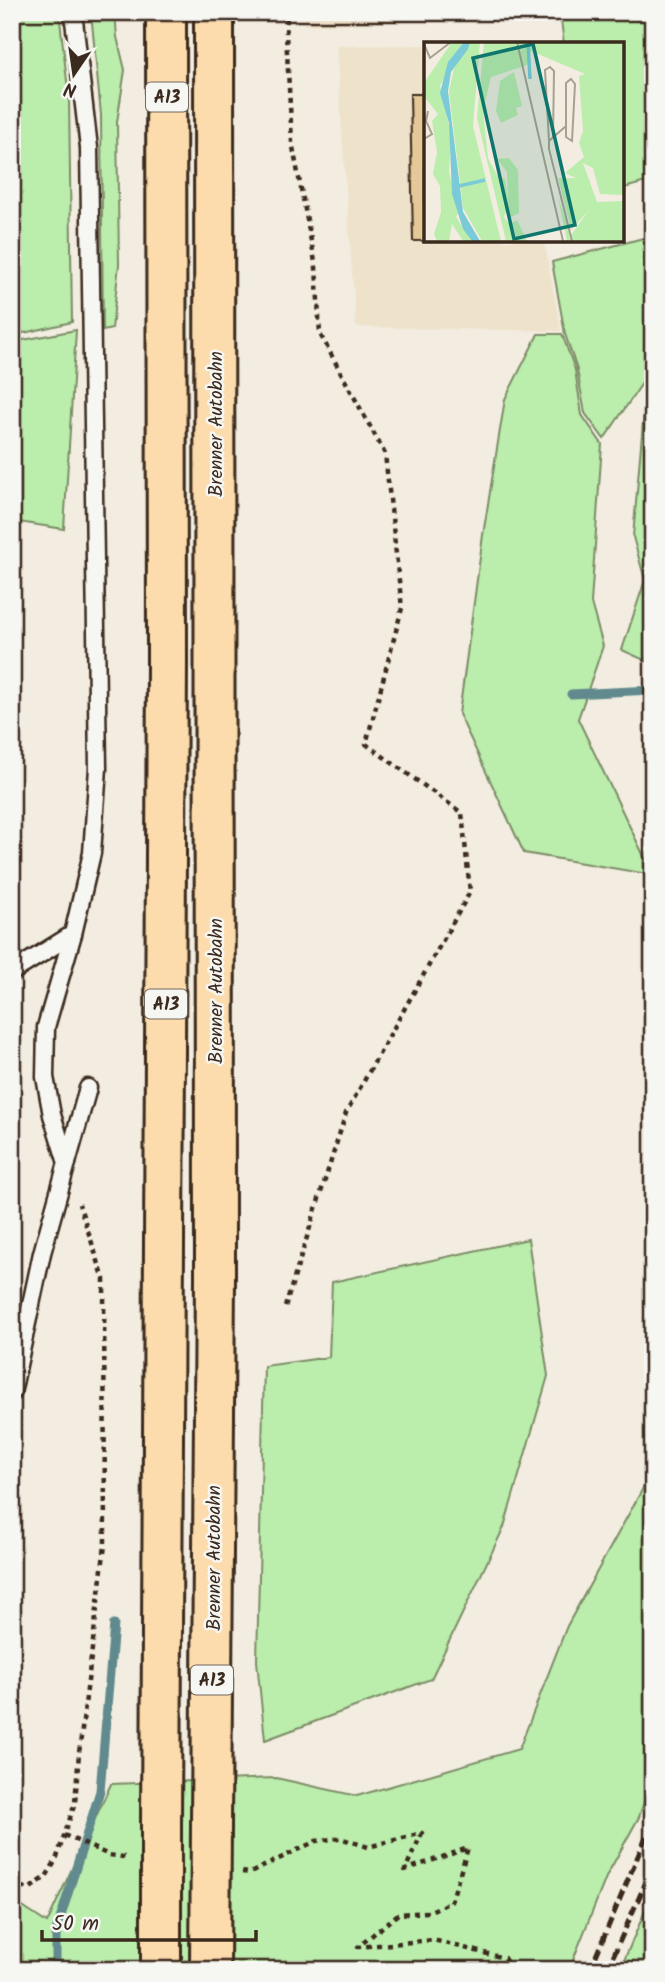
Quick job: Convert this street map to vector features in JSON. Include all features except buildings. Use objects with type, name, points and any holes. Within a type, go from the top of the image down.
[{"type":"highway","name":"A13","points":[[161,1970],[167,703],[166,12]]},
{"type":"highway","name":"Brenner Autobahn","points":[[210,1970],[215,1277],[214,12]]},
{"type":"lane","points":[[67,1163],[52,1115],[45,1077],[46,1027],[73,934],[92,853],[98,768],[89,148],[73,12]]},
{"type":"lane","points":[[14,975],[73,934]]},
{"type":"lane","points":[[12,1393],[42,1253],[88,1088]]},
{"type":"path","points":[[285,1307],[346,1113],[470,892],[462,813],[366,744],[402,608],[385,454],[320,334],[316,267],[292,142],[286,34],[288,12]]},
{"type":"path","points":[[12,1884],[29,1889],[46,1877],[56,1860],[75,1803],[105,1545],[104,1279],[67,1163]]},
{"type":"path","points":[[340,1838],[368,1847],[422,1833],[405,1870],[468,1848],[451,1902],[428,1912],[398,1914],[358,1947],[433,1940],[504,1958],[511,1970]]},
{"type":"shaded area","points":[[305,12],[537,12],[536,17],[305,25]]},
{"type":"shaded area","points":[[424,45],[424,242],[544,242],[561,331],[356,327],[336,46]]},
{"type":"green space","points":[[12,12],[59,12],[69,98],[72,322],[24,333],[12,329]]},
{"type":"green space","points":[[91,12],[115,12],[117,37],[125,70],[117,122],[119,264],[112,329],[103,331],[101,115]]},
{"type":"green space","points":[[560,12],[653,12],[653,180],[623,188],[623,42],[564,42]]},
{"type":"green space","points":[[647,237],[653,252],[653,664],[622,650],[645,580],[633,537],[647,376],[604,439],[585,413],[577,370],[565,334],[552,262]]},
{"type":"green space","points":[[76,330],[64,529],[12,521],[12,336],[23,340]]},
{"type":"green space","points":[[538,334],[562,334],[575,370],[582,415],[602,444],[591,603],[603,646],[578,719],[653,875],[524,853],[459,714],[483,535],[505,399]]},
{"type":"green space","points":[[528,1239],[548,1376],[504,1527],[431,1679],[265,1740],[257,1661],[264,1366],[329,1357],[332,1282]]},
{"type":"green space","points":[[653,1470],[653,1775],[639,1817],[607,1875],[569,1970],[12,1970],[12,1900],[47,1923],[111,1784],[276,1778],[357,1796],[519,1749],[567,1626]]},
{"type":"green space","points":[[653,1892],[653,1970],[620,1970]]},
{"type":"waterway","points":[[571,694],[653,690]]},
{"type":"waterway","points":[[56,1970],[56,1932],[100,1791],[114,1624]]},
{"type":"railway","points":[[590,1970],[653,1820]]},
{"type":"railway","points":[[607,1970],[653,1866]]}]
